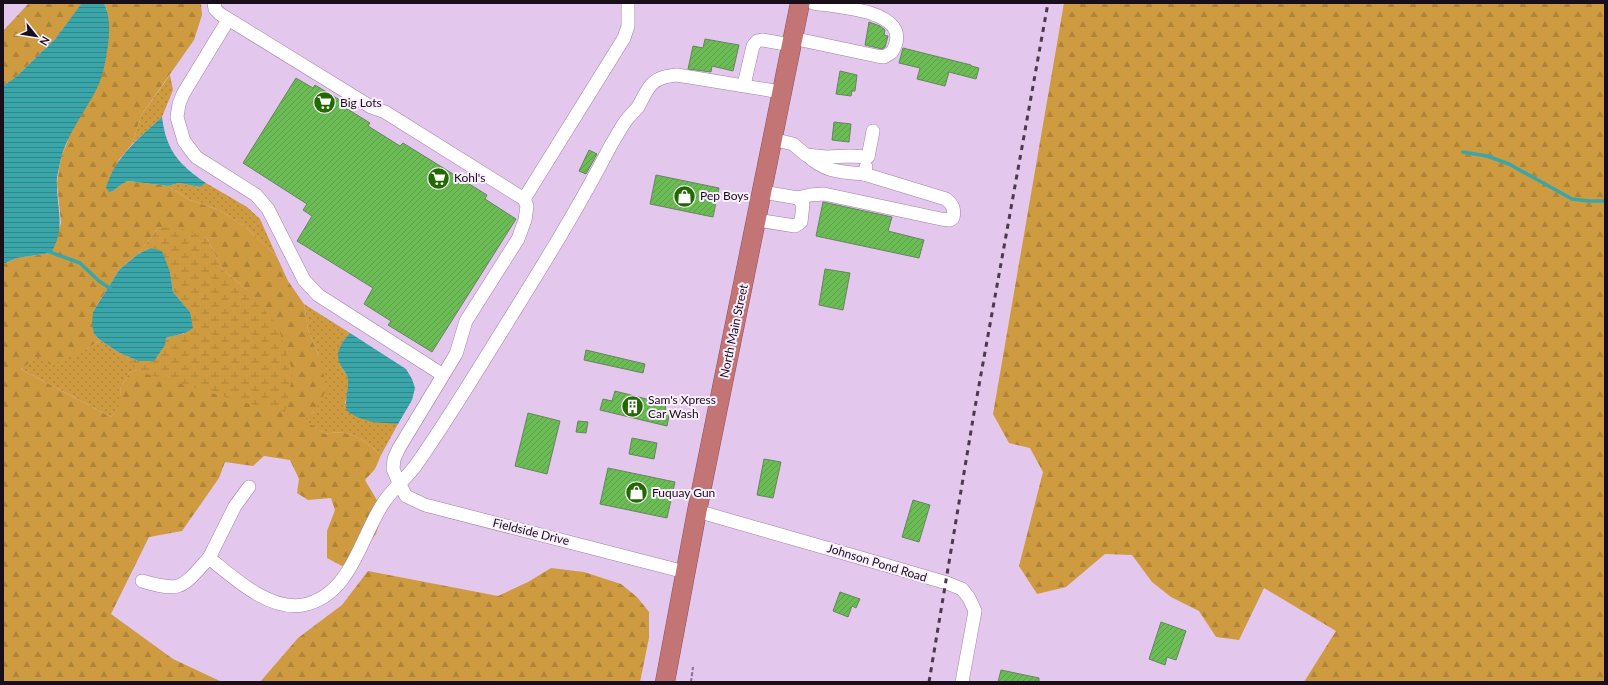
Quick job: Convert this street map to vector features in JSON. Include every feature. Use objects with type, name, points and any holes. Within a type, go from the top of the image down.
[{"type":"highway","name":"North Main Street","points":[[665,682],[697,511],[800,3]]},
{"type":"street","points":[[214,3],[220,14],[228,20],[371,107],[385,112],[524,199],[527,206],[526,220],[518,239],[466,322],[456,354],[443,375],[318,295],[304,280],[268,209],[256,195],[196,158],[184,141],[177,117],[179,104],[183,94],[228,20]]},
{"type":"street","points":[[524,199],[624,38],[628,26],[628,3]]},
{"type":"street","points":[[744,85],[753,46],[757,41],[791,42],[884,57],[892,52],[897,34],[895,28],[889,21],[868,12],[813,3]]},
{"type":"street","points":[[209,558],[240,583],[263,597],[281,604],[293,606],[313,602],[324,597],[343,578],[356,559],[374,517],[398,484],[415,466],[455,407],[541,268],[594,178],[626,119],[636,110],[652,84],[665,76],[677,75],[781,92]]},
{"type":"street","points":[[864,174],[873,131]]},
{"type":"street","points":[[762,192],[798,198],[824,194],[941,219],[950,220],[953,218],[954,210],[952,205],[946,199],[864,174],[835,172],[815,163],[792,144],[772,139]]},
{"type":"street","points":[[806,155],[826,157],[868,157]]},
{"type":"street","points":[[757,220],[795,226],[801,222],[803,204],[798,198]]},
{"type":"street","name":"Fieldside Drive","points":[[443,375],[399,448],[394,460],[393,469],[398,484],[406,496],[425,505],[685,572]]},
{"type":"street","points":[[142,581],[165,587],[181,586],[187,581],[209,558],[235,506],[250,487]]},
{"type":"street","name":"Johnson Pond Road","points":[[697,511],[947,583],[962,589],[969,598],[975,611],[962,682]]},
{"type":"path","points":[[691,682],[693,667]]},
{"type":"green space","points":[[29,3],[83,3],[56,38],[17,76],[3,86],[3,31]]},
{"type":"green space","points":[[104,3],[201,3],[202,15],[194,40],[142,114],[132,144],[119,160],[108,182],[113,191],[128,181],[168,186],[190,200],[219,210],[247,228],[277,257],[288,281],[304,304],[308,330],[319,356],[327,389],[314,411],[304,420],[325,434],[342,433],[356,436],[381,455],[375,469],[365,480],[378,502],[382,514],[376,534],[358,555],[342,566],[327,558],[327,531],[335,510],[331,498],[308,500],[297,493],[299,479],[290,460],[264,456],[253,466],[225,462],[219,478],[182,531],[149,537],[111,614],[173,659],[222,682],[3,682],[3,264],[17,258],[51,253],[61,223],[57,183],[61,157],[67,143],[107,10]],"holes":[[[159,227],[207,238],[222,269],[247,290],[144,373],[140,369],[129,373],[120,390],[121,402],[111,417],[21,369],[38,357],[51,365],[85,350],[100,340],[94,334],[93,312],[119,270],[138,254]]]},
{"type":"green space","points":[[1064,3],[1605,3],[1605,682],[1304,682],[1336,631],[1264,588],[1239,640],[1216,637],[1199,611],[1171,597],[1152,582],[1132,555],[1105,554],[1066,587],[1037,594],[1019,566],[1043,472],[1030,448],[1009,443],[993,414]]},
{"type":"green space","points":[[170,75],[173,90],[162,117],[132,144],[142,114]]},
{"type":"green space","points":[[179,183],[200,187],[206,183],[247,207],[260,219],[277,257],[247,228],[219,210],[190,200],[168,186]]},
{"type":"green space","points":[[159,227],[183,229],[207,238],[222,269],[247,290],[278,326],[293,373],[285,412],[242,402],[144,373],[118,352],[138,361],[164,340],[184,334],[190,312],[173,292],[170,272],[151,248],[138,254]]},
{"type":"green space","points":[[304,304],[350,333],[342,343],[340,364],[348,377],[349,390],[345,403],[387,422],[398,424],[381,455],[356,436],[342,433],[325,434],[303,420],[314,411],[319,356],[308,330]]},
{"type":"green space","points":[[100,340],[140,369],[129,373],[120,390],[122,402],[111,417],[21,369],[38,356],[85,350]]},
{"type":"green space","points":[[551,568],[584,572],[621,584],[637,597],[649,612],[649,638],[640,682],[260,682],[298,638],[342,605],[368,571],[498,596],[528,582]]},
{"type":"shaded area","points":[[82,3],[104,3],[108,18],[109,40],[105,64],[99,84],[67,142],[60,163],[57,177],[57,193],[60,219],[56,244],[51,253],[17,258],[3,264],[3,86],[17,76],[56,38]]},
{"type":"shaded area","points":[[162,117],[167,139],[175,156],[188,170],[206,183],[200,187],[179,183],[168,186],[128,181],[109,192],[106,188],[115,167],[121,158],[137,140]]},
{"type":"shaded area","points":[[151,248],[162,251],[170,272],[173,292],[190,312],[193,328],[183,334],[166,338],[165,345],[154,361],[138,361],[118,352],[94,334],[92,324],[93,312],[119,270],[138,254]]},
{"type":"shaded area","points":[[350,333],[406,369],[412,379],[415,388],[412,400],[398,424],[372,422],[357,417],[347,411],[346,403],[348,378],[339,361],[338,352],[341,344]]},
{"type":"building","points":[[869,22],[880,26],[885,30],[884,35],[888,36],[885,47],[882,49],[865,45]]},
{"type":"building","points":[[705,39],[739,45],[733,71],[712,66],[711,72],[688,69],[693,46],[703,48]]},
{"type":"building","points":[[903,48],[979,68],[976,79],[949,72],[945,86],[917,79],[920,68],[899,63]]},
{"type":"building","points":[[840,71],[857,75],[855,91],[852,91],[851,96],[836,94]]},
{"type":"building","points":[[296,78],[313,88],[315,85],[343,102],[341,105],[370,123],[368,126],[400,146],[403,143],[487,195],[485,199],[516,219],[432,352],[388,325],[391,321],[364,304],[373,288],[297,241],[312,216],[303,210],[307,204],[243,163]]},
{"type":"building","points":[[834,122],[851,124],[849,142],[832,140]]},
{"type":"building","points":[[589,150],[597,154],[586,174],[579,171]]},
{"type":"building","name":"Pep Boys","points":[[656,175],[719,188],[713,217],[650,204]]},
{"type":"building","points":[[823,202],[892,217],[888,231],[924,240],[919,258],[816,236]]},
{"type":"building","points":[[825,269],[850,273],[843,310],[819,305]]},
{"type":"building","name":"Sam's Xpress Car Wash","points":[[586,350],[645,364],[643,373],[584,360]]},
{"type":"building","name":"Sam's Xpress Car Wash","points":[[615,391],[666,404],[665,410],[670,411],[667,426],[600,410],[603,399],[612,401]]},
{"type":"building","points":[[528,413],[560,421],[547,474],[515,466]]},
{"type":"building","points":[[578,421],[588,422],[586,433],[576,432]]},
{"type":"building","points":[[632,438],[657,443],[654,459],[629,454]]},
{"type":"building","points":[[764,459],[781,462],[773,498],[757,495]]},
{"type":"building","name":"Fuquay Gun","points":[[608,468],[675,482],[667,518],[600,504]]},
{"type":"building","points":[[913,500],[930,505],[919,542],[902,537]]},
{"type":"building","points":[[840,592],[860,599],[856,608],[852,606],[848,617],[833,611]]},
{"type":"building","points":[[1161,622],[1186,631],[1176,660],[1167,657],[1165,665],[1149,659]]},
{"type":"building","points":[[1001,670],[1039,678],[1039,682],[998,682]]},
{"type":"waterway","points":[[1463,152],[1487,156],[1509,164],[1572,199],[1605,201]]},
{"type":"waterway","points":[[47,251],[80,263],[99,281],[111,289]]},
{"type":"railway","points":[[929,682],[974,413],[1048,3]]},
{"type":"place","name":"Big Lots","points":[[325,103]]},
{"type":"place","name":"Kohl's","points":[[439,178]]},
{"type":"place","name":"Pep Boys","points":[[685,196]]},
{"type":"place","name":"Sam's Xpress Car Wash","points":[[633,407]]},
{"type":"place","name":"Fuquay Gun","points":[[637,493]]}]
